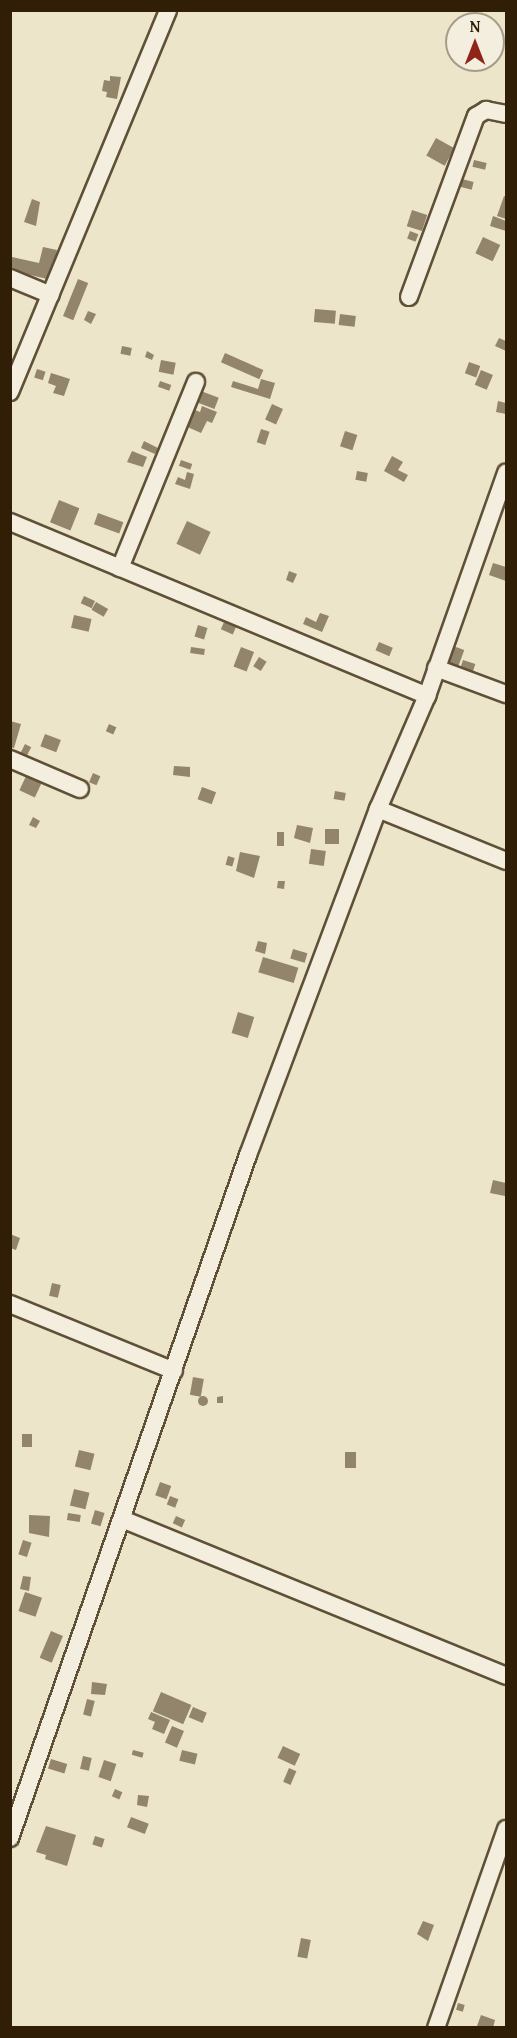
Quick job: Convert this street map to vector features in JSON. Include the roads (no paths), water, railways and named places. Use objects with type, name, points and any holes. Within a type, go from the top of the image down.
[{"type":"street","points":[[13,380],[51,295],[168,10]]},
{"type":"street","points":[[409,297],[476,116],[486,110],[507,114]]},
{"type":"street","points":[[10,279],[51,295]]},
{"type":"street","points":[[120,568],[196,382]]},
{"type":"street","points":[[10,1838],[252,1144],[378,809],[427,696],[507,472]]},
{"type":"street","points":[[10,522],[427,696]]},
{"type":"street","points":[[436,668],[507,694]]},
{"type":"street","points":[[10,759],[80,789]]},
{"type":"street","points":[[378,809],[507,861]]},
{"type":"street","points":[[10,1304],[174,1371]]},
{"type":"street","points":[[122,1519],[507,1676]]},
{"type":"street","points":[[436,2028],[507,1829]]}]
